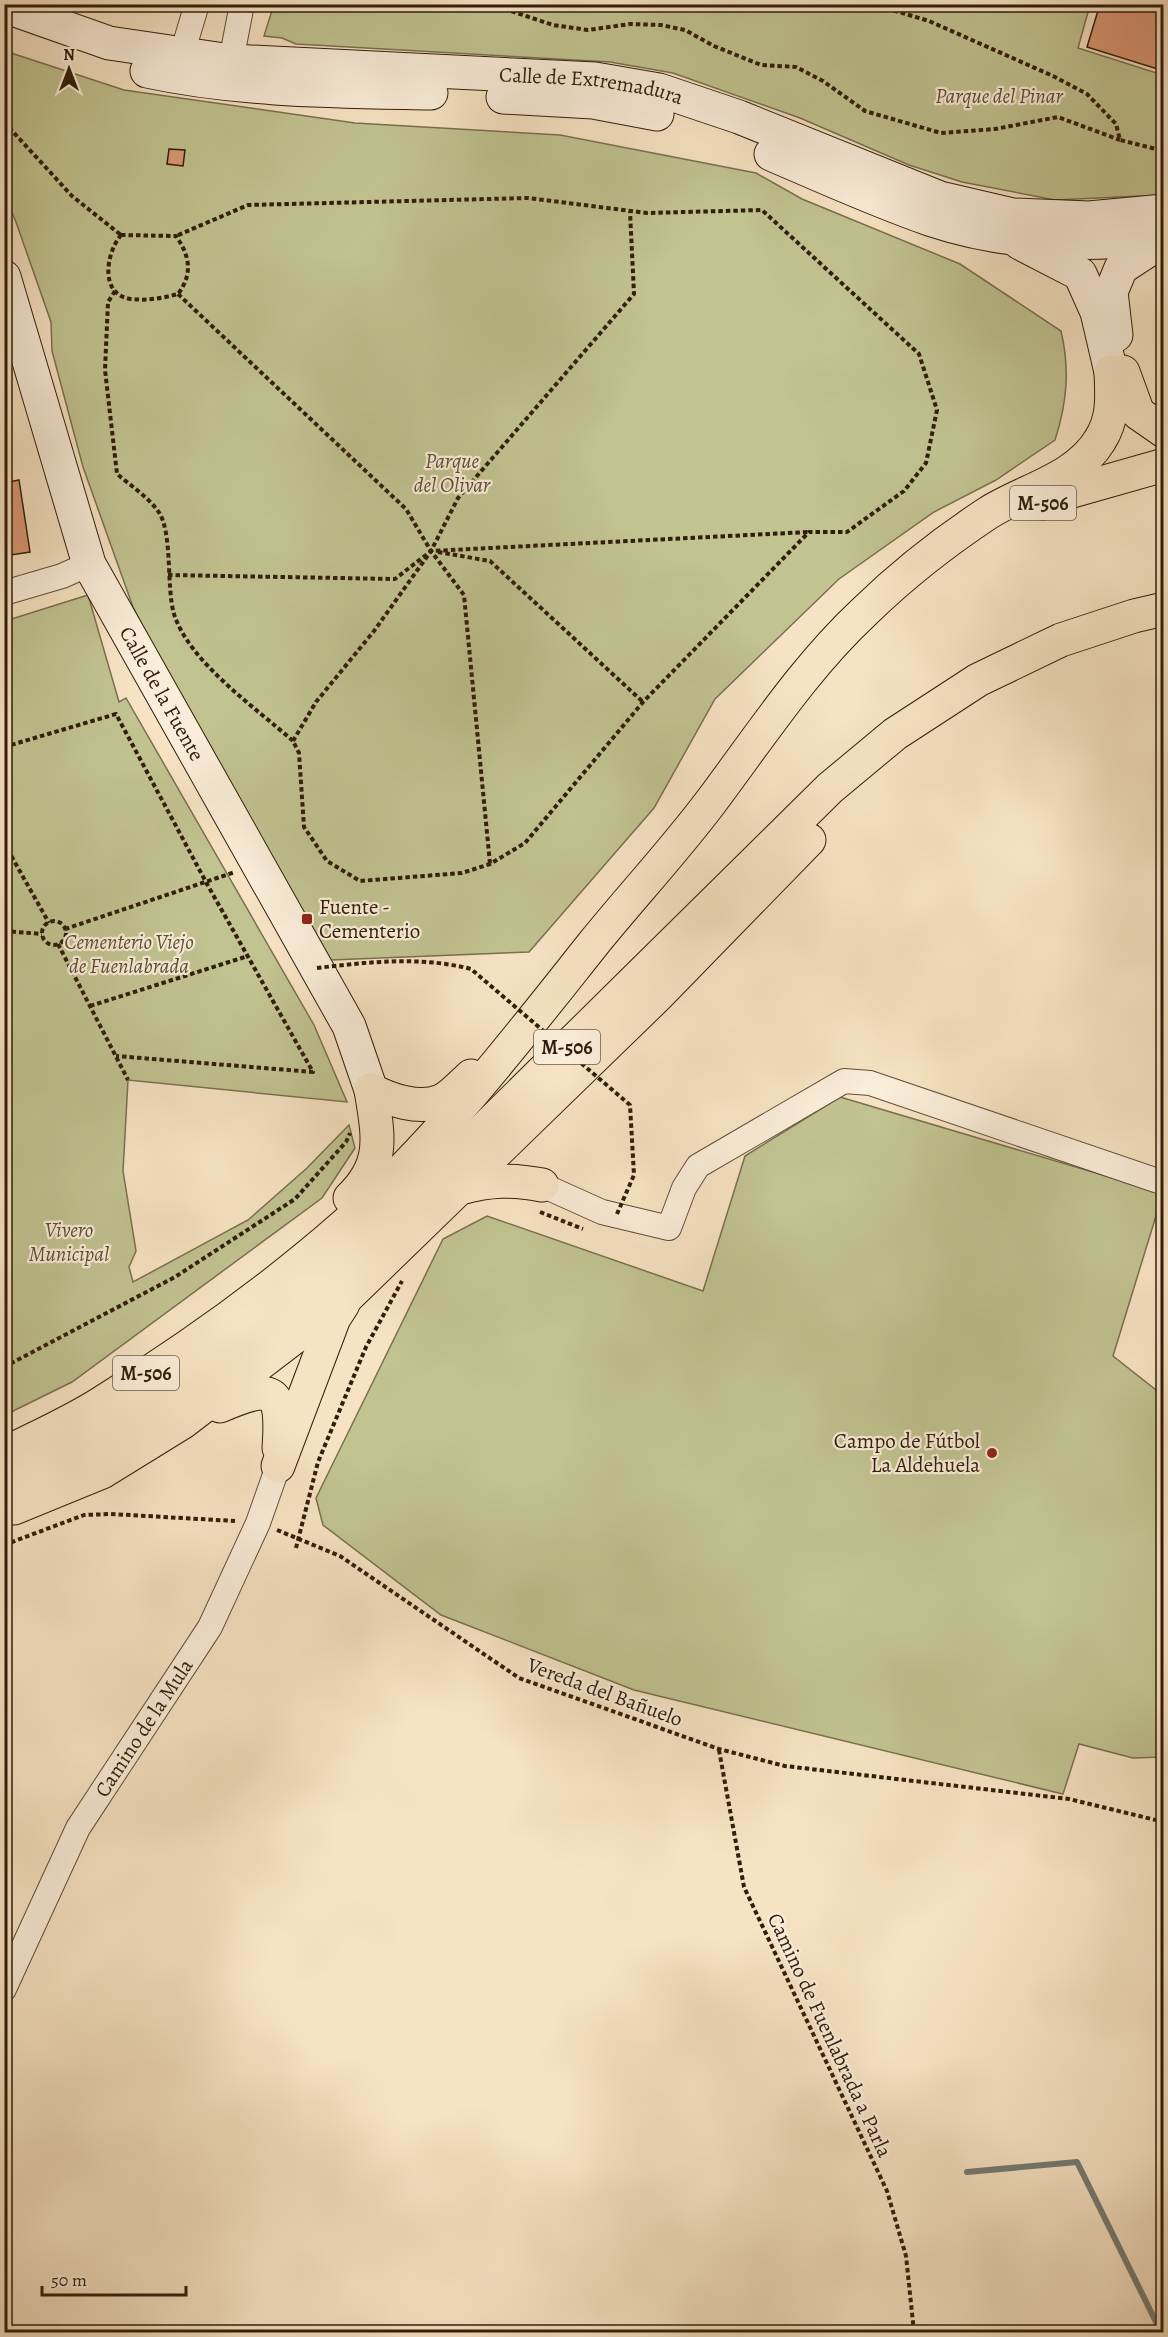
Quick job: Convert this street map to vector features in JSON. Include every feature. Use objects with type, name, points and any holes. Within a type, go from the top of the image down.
[{"type":"highway","points":[[1117,372],[1138,413],[1164,431]]},
{"type":"highway","points":[[927,557],[991,511],[1052,480],[1081,462],[1099,444],[1112,418],[1117,372]]},
{"type":"highway","name":"M-506","points":[[4,1454],[101,1404],[281,1280],[348,1222],[429,1144],[708,806],[796,686],[863,612],[927,557],[1062,494],[1164,465]]},
{"type":"highway","points":[[4,1512],[102,1472],[183,1422],[347,1297],[657,996],[837,811],[900,756],[954,715],[1018,679],[1083,651],[1149,613]]},
{"type":"highway","name":"M-506","points":[[4,1491],[132,1422],[229,1356],[301,1301],[448,1164],[830,788],[895,734],[978,680],[1061,640],[1149,613]]},
{"type":"highway","points":[[371,1090],[392,1100],[426,1104],[441,1101],[525,1030]]},
{"type":"highway","points":[[281,1280],[319,1228],[371,1175],[376,1163],[378,1140],[371,1090]]},
{"type":"highway","points":[[529,1122],[523,1148],[525,1164],[539,1198]]},
{"type":"highway","points":[[460,1188],[491,1179],[517,1180],[539,1198]]},
{"type":"highway","points":[[278,1466],[334,1318],[347,1297]]},
{"type":"highway","points":[[183,1422],[249,1394],[263,1391],[270,1394],[279,1407],[278,1466]]},
{"type":"main road","name":"Calle de Extremadura","points":[[4,6],[109,43],[231,61],[595,79],[659,90],[740,117],[940,198],[1013,215],[1089,218],[1164,211]]},
{"type":"main road","name":"Calle de Extremadura","points":[[4,30],[100,61],[211,82],[338,91],[447,93],[593,102],[654,113],[732,138],[934,220],[1010,238],[1133,241],[1164,238]]},
{"type":"main road","name":"Calle de Extremadura","points":[[1010,238],[1080,274],[1117,372]]},
{"type":"main road","name":"Calle de Extremadura","points":[[1117,372],[1111,292],[1121,268],[1164,238]]},
{"type":"main road","name":"Calle de la Fuente","points":[[5,281],[89,564],[349,1026],[371,1090]]},
{"type":"street","points":[[182,54],[197,4]]},
{"type":"street","points":[[231,61],[242,4]]},
{"type":"street","points":[[4,593],[62,576],[89,564]]},
{"type":"street","points":[[539,1198],[602,1212],[614,1218],[669,1228],[684,1188],[698,1166],[844,1081],[870,1083],[1164,1183]]},
{"type":"street","name":"Camino de la Mula","points":[[4,1989],[78,1828],[210,1626],[258,1523],[278,1466]]},
{"type":"path","points":[[490,4],[553,25],[588,30],[630,24],[661,25],[685,30],[714,46],[761,65],[796,67],[822,81],[865,111],[941,134],[995,129],[1058,117],[1120,140],[1164,151]]},
{"type":"path","points":[[872,4],[929,21],[1088,94],[1116,124],[1120,140]]},
{"type":"path","points":[[4,122],[72,196],[121,235],[176,236],[248,205],[528,198],[647,213],[762,210],[919,354],[938,410],[926,463],[904,491],[847,532],[431,551],[395,579],[168,575]]},
{"type":"path","points":[[293,741],[316,702],[374,631],[431,551],[458,498],[634,294],[630,212]]},
{"type":"path","points":[[121,235],[109,254],[108,277],[116,291],[129,299],[158,299],[178,294],[189,272],[189,261],[185,248],[176,236]]},
{"type":"path","points":[[116,291],[108,302],[105,370],[117,474],[159,511],[167,542],[168,575],[174,615],[190,646],[293,741],[299,753],[304,826],[327,861],[360,881],[462,873],[490,864],[525,843],[643,702],[809,532]]},
{"type":"path","points":[[178,294],[406,508],[431,551],[464,595],[490,864]]},
{"type":"path","points":[[431,551],[490,561],[643,702]]},
{"type":"path","points":[[4,747],[116,714],[207,884],[313,1072],[116,1056]]},
{"type":"path","points":[[4,843],[49,922]]},
{"type":"path","points":[[65,929],[207,884],[257,864]]},
{"type":"path","points":[[42,934],[49,944],[58,944],[65,936],[65,929],[58,922],[49,922]]},
{"type":"path","points":[[42,934],[49,922]]},
{"type":"path","points":[[4,931],[42,934]]},
{"type":"path","points":[[58,944],[128,1080]]},
{"type":"path","points":[[90,1006],[248,957]]},
{"type":"path","points":[[317,968],[363,963],[443,962],[471,969],[630,1105],[634,1175],[614,1218]]},
{"type":"path","points":[[4,1367],[175,1277],[295,1199],[346,1142],[351,1132]]},
{"type":"path","points":[[539,1198],[585,1230]]},
{"type":"path","points":[[296,1548],[323,1451],[366,1347],[408,1273]]},
{"type":"path","name":"Vereda del Bañuelo","points":[[4,1545],[84,1515],[111,1514],[258,1523],[340,1556],[519,1678],[719,1749],[785,1766],[1069,1799],[1164,1822]]},
{"type":"path","name":"Camino de Fuenlabrada a Parla","points":[[719,1749],[744,1887],[887,2191],[906,2256],[914,2332]]},
{"type":"green space","name":"Parque del Pinar","points":[[274,4],[1090,5],[1078,48],[1163,75],[1163,195],[1055,200],[962,182],[909,165],[800,118],[673,73],[610,62],[296,44],[282,38],[264,36]]},
{"type":"green space","name":"Parque del Olivar","points":[[5,51],[124,90],[355,123],[560,135],[756,173],[802,199],[960,264],[1061,331],[1066,359],[1066,386],[1055,440],[996,480],[934,512],[839,579],[715,699],[654,808],[529,952],[331,960],[159,659],[133,607],[83,467],[52,351],[51,322],[5,197]]},
{"type":"green space","name":"Cementerio Viejo de Fuenlabrada","points":[[88,595],[119,702],[126,698],[314,1025],[347,1102],[128,1080],[123,1171],[136,1251],[129,1267],[133,1282],[248,1220],[307,1168],[349,1125],[355,1148],[322,1198],[72,1382],[5,1415],[5,621]]},
{"type":"green space","points":[[840,1097],[1163,1193],[1113,1356],[1156,1390],[1163,1410],[1163,1757],[1133,1758],[1079,1744],[1063,1794],[634,1690],[441,1615],[323,1525],[316,1498],[443,1239],[487,1216],[703,1291],[745,1156]]},
{"type":"building","points":[[1100,4],[1164,4],[1164,71],[1087,47]]},
{"type":"building","points":[[169,149],[185,150],[183,166],[167,164]]},
{"type":"building","points":[[19,480],[30,552],[4,556],[4,483]]},
{"type":"waterway","points":[[967,2172],[1077,2162],[1161,2332]]},
{"type":"place","name":"Fuente - Cementerio","points":[[307,919]]},
{"type":"place","name":"Campo de Fútbol La Aldehuela","points":[[992,1453]]},
{"type":"park label","name":"Vivero Municipal","points":[[69,1242]]}]
